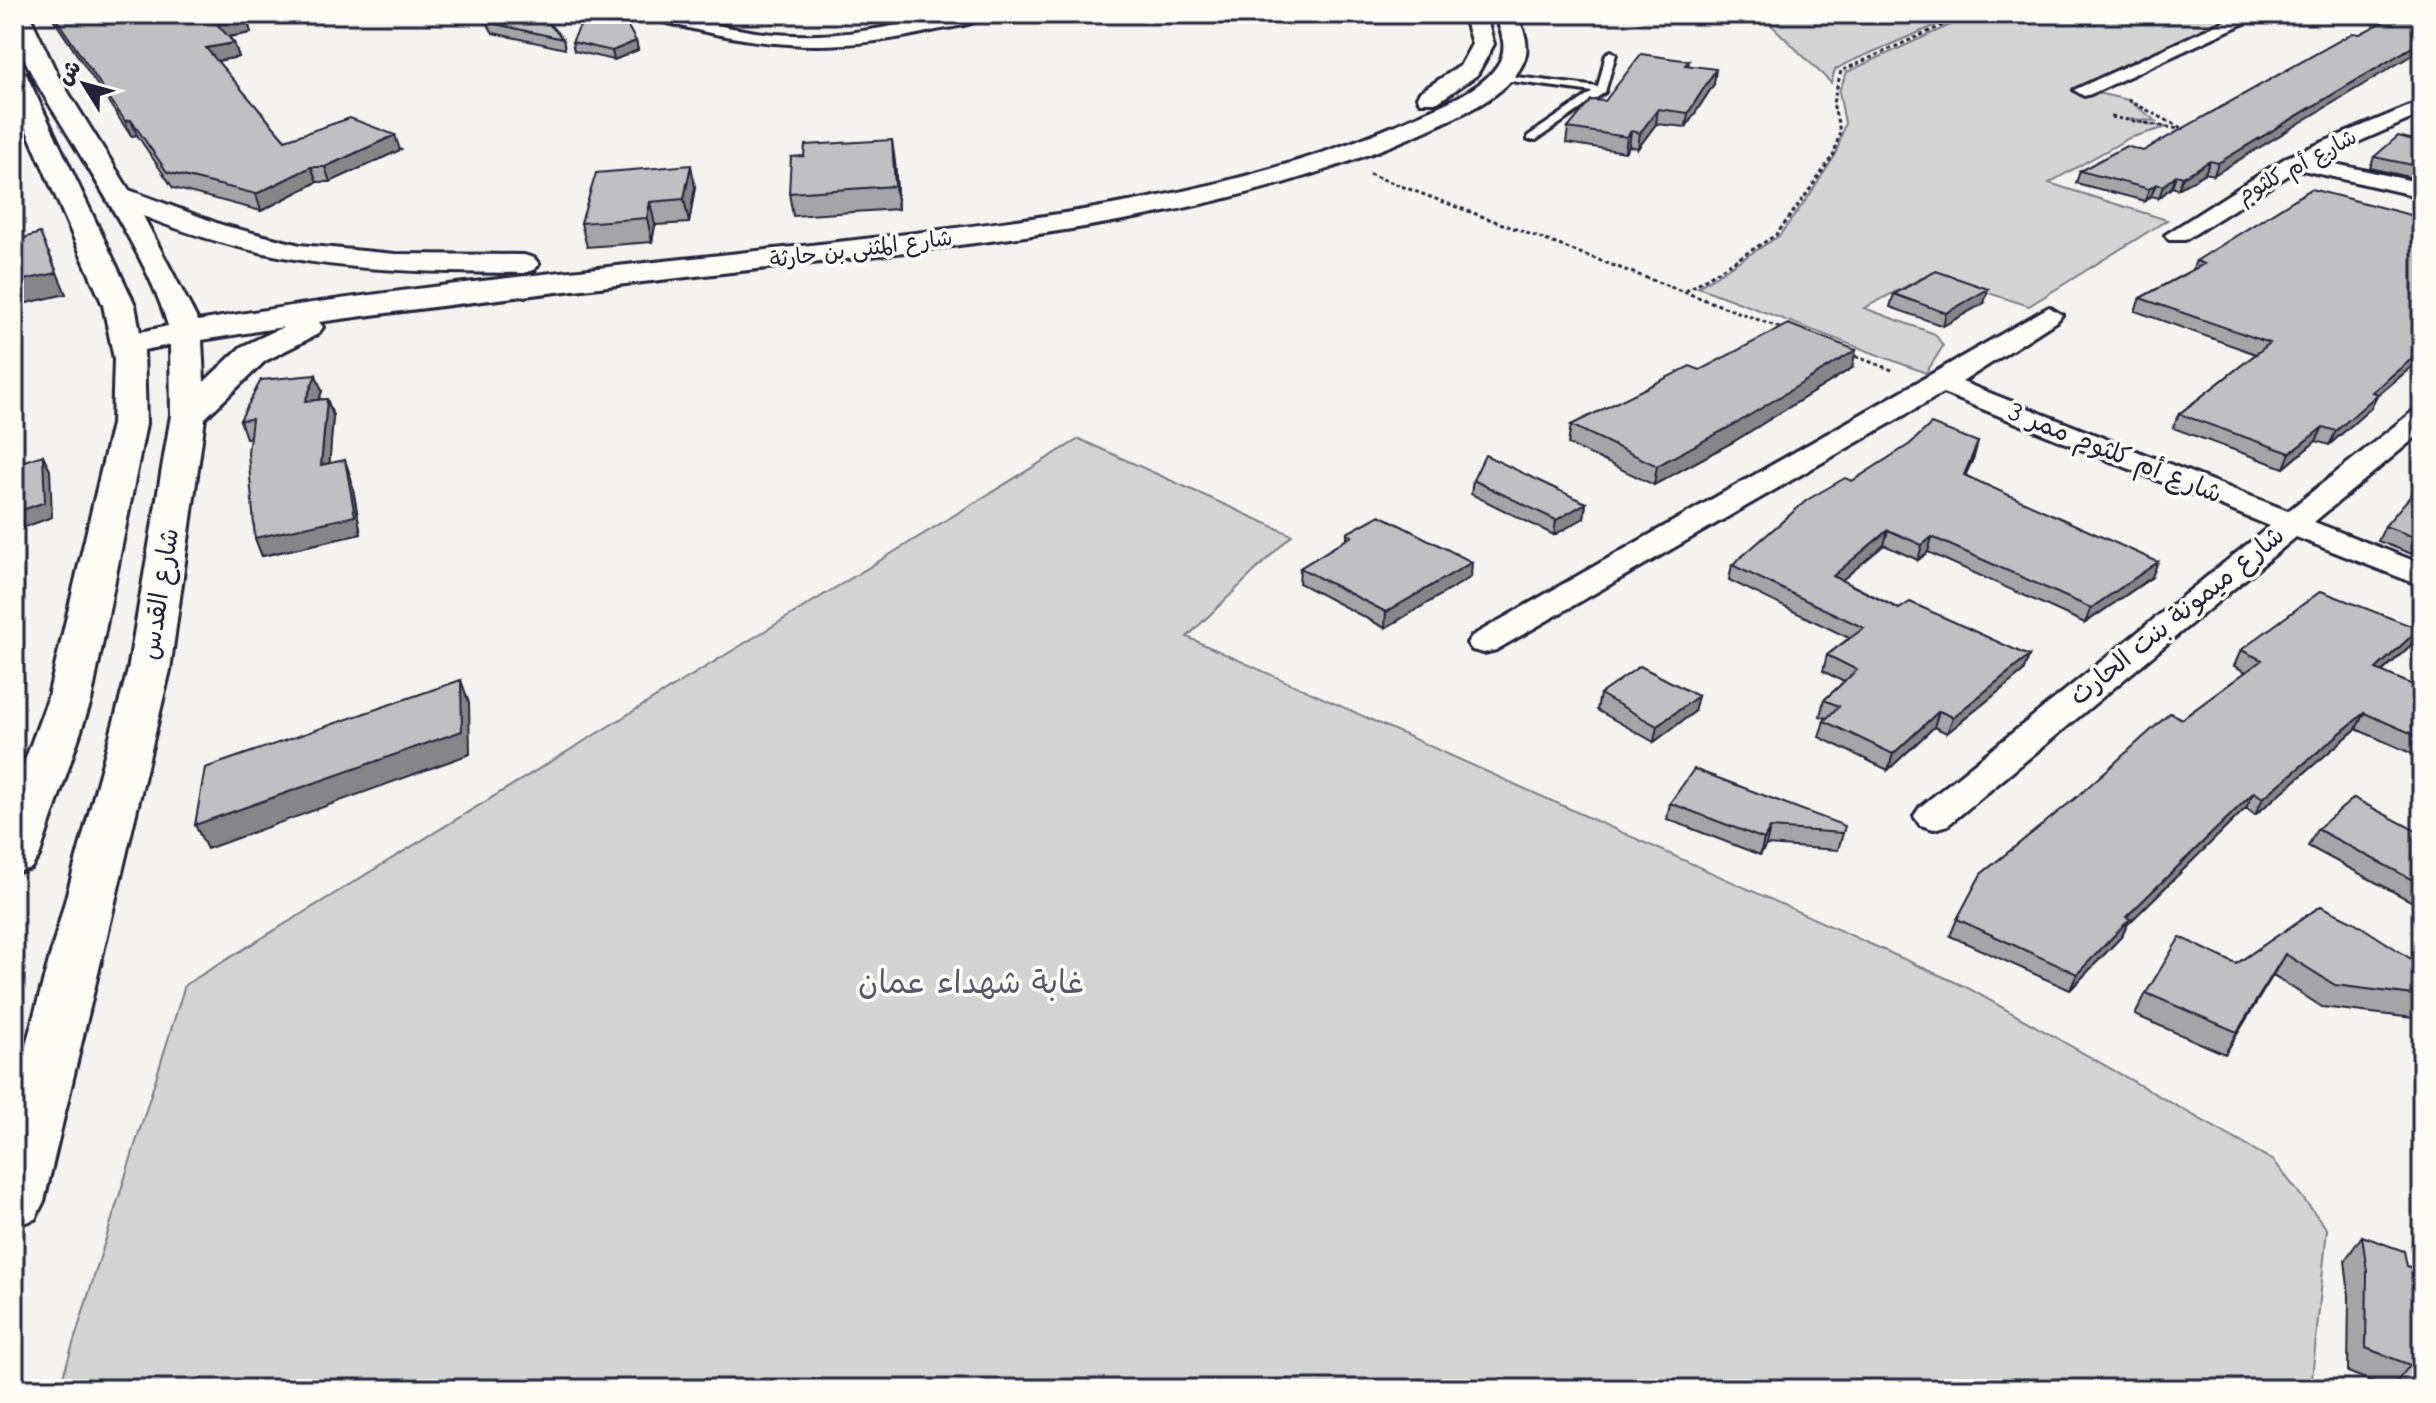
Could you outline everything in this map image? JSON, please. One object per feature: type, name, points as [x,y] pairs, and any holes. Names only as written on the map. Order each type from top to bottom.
[{"type":"highway","name":"شارع القدس","points":[[14,1201],[149,670],[188,415],[183,323],[119,196],[46,76],[18,14]]},
{"type":"highway","name":"شارع المثنى بن حارثة","points":[[125,336],[183,323],[598,265],[976,219],[1117,196],[1287,154],[1391,116],[1442,90],[1469,70],[1483,44],[1474,14]]},
{"type":"highway","points":[[1503,77],[1515,55],[1517,39],[1505,14]]},
{"type":"highway","points":[[14,74],[119,305],[130,359],[129,424],[69,701],[14,856]]},
{"type":"highway","name":"شارع المثنى بن حارثة","points":[[183,323],[349,308],[999,233],[1162,205],[1329,161],[1425,122],[1477,95],[1503,77]]},
{"type":"highway","points":[[119,196],[196,226],[271,249],[429,263],[598,265]]},
{"type":"highway","points":[[188,415],[253,354],[349,308]]},
{"type":"street","points":[[656,14],[743,36],[790,41],[866,35],[979,14]]},
{"type":"street","points":[[2084,90],[2255,14]]},
{"type":"street","name":"شارع أم كلثوم","points":[[2177,235],[2295,162],[2422,107]]},
{"type":"street","points":[[2295,162],[2422,190]]},
{"type":"street","points":[[1484,643],[1937,385],[2049,315]]},
{"type":"street","name":"شارع أم كلثوم ممر 3","points":[[1937,385],[2422,576]]},
{"type":"street","name":"شارع ميمونة بنت الحارث","points":[[1934,816],[2422,418]]},
{"type":"lane","points":[[1532,138],[1602,90],[1611,54]]},
{"type":"lane","points":[[1503,77],[1602,90]]},
{"type":"path","points":[[1686,292],[1776,235],[1806,195],[1834,154],[1840,131],[1833,103],[1841,71],[1857,61],[1914,40],[1968,14]]},
{"type":"path","points":[[2128,100],[2184,130]]},
{"type":"path","points":[[2111,117],[2198,134]]},
{"type":"path","points":[[1329,161],[1418,190],[1788,330]]},
{"type":"path","points":[[1846,353],[1937,385]]},
{"type":"green space","points":[[1760,14],[1962,14],[1847,63],[1835,70],[1831,83]]},
{"type":"green space","points":[[1974,14],[2245,14],[2084,90],[2128,100],[2156,121],[2125,119],[2167,127],[2129,138],[2049,183],[2167,220],[2029,306],[1929,274],[1864,308],[1935,334],[1943,346],[1926,373],[1698,287],[1779,236],[1809,196],[1836,154],[1845,123],[1839,91],[1847,72]]},
{"type":"green space","name":"غابة شهداء عمان","points":[[1079,439],[1292,535],[1187,637],[1966,987],[2274,1161],[2327,1229],[2311,1389],[59,1389],[185,985]]},
{"type":"building","points":[[53,14],[241,14],[247,19],[217,24],[234,43],[206,48],[285,140],[350,118],[395,135],[325,167],[311,167],[256,194],[167,172],[131,120],[125,121]]},
{"type":"building","points":[[486,14],[540,14],[563,39],[491,23]]},
{"type":"building","points":[[586,14],[621,14],[636,41],[612,51],[572,42]]},
{"type":"building","points":[[2398,14],[2422,14],[2422,41],[2218,163],[2210,161],[2183,177],[2176,175],[2163,186],[2156,184],[2149,189],[2080,171],[2126,146],[2143,151],[2353,33],[2360,34]]},
{"type":"building","points":[[1641,54],[1689,61],[1685,65],[1716,69],[1688,113],[1658,109],[1640,133],[1631,131],[1627,137],[1568,128],[1591,100],[1605,101]]},
{"type":"building","points":[[2398,136],[2422,142],[2422,167],[2374,157]]},
{"type":"building","points":[[892,140],[895,186],[789,193],[791,157],[804,156],[805,145]]},
{"type":"building","points":[[691,165],[684,199],[650,202],[647,218],[581,223],[596,173]]},
{"type":"building","points":[[2311,189],[2422,218],[2422,350],[2372,392],[2378,394],[2336,431],[2323,427],[2290,453],[2179,414],[2270,343],[2140,298],[2204,264],[2196,261]]},
{"type":"building","points":[[40,233],[57,273],[14,282],[14,241]]},
{"type":"building","points":[[1936,271],[1988,289],[1946,313],[1894,294]]},
{"type":"building","points":[[1788,324],[1856,350],[1737,423],[1657,466],[1571,425],[1690,366],[1700,370]]},
{"type":"building","points":[[316,375],[305,401],[327,399],[321,465],[345,460],[355,516],[255,538],[248,452],[252,419],[240,420],[261,380]]},
{"type":"building","points":[[1931,424],[1978,442],[1964,475],[2158,562],[2091,608],[1932,537],[1922,545],[1888,530],[1833,576],[1899,609],[1910,602],[2029,656],[1953,717],[1939,711],[1893,754],[1824,721],[1839,706],[1824,700],[1857,670],[1827,655],[1864,628],[1732,565],[1807,500],[1845,478],[1852,481],[1910,444]]},
{"type":"building","points":[[43,455],[45,502],[14,513],[14,464]]},
{"type":"building","points":[[1485,455],[1586,503],[1556,520],[1473,480]]},
{"type":"building","points":[[2422,489],[2422,540],[2385,526],[2412,494]]},
{"type":"building","points":[[1380,515],[1472,562],[1386,612],[1300,568],[1352,536],[1347,533]]},
{"type":"building","points":[[2321,591],[2419,629],[2376,669],[2422,689],[2422,738],[2364,713],[2263,798],[2254,792],[2126,917],[2130,919],[2077,974],[1957,919],[1981,874],[2078,796],[2170,713],[2182,719],[2262,660],[2241,650]]},
{"type":"building","points":[[1640,666],[1698,696],[1657,726],[1600,694]]},
{"type":"building","points":[[461,680],[462,731],[195,825],[205,768]]},
{"type":"building","points":[[1694,769],[1845,826],[1843,833],[1770,828],[1764,839],[1670,803]]},
{"type":"building","points":[[2354,798],[2422,834],[2422,885],[2317,829]]},
{"type":"building","points":[[2321,906],[2354,922],[2422,966],[2422,996],[2335,985],[2285,954],[2237,1032],[2146,993],[2180,937],[2236,964]]},
{"type":"building","points":[[2362,1236],[2404,1251],[2407,1266],[2422,1272],[2422,1389],[2391,1389],[2410,1365],[2366,1348],[2367,1271]]}]
